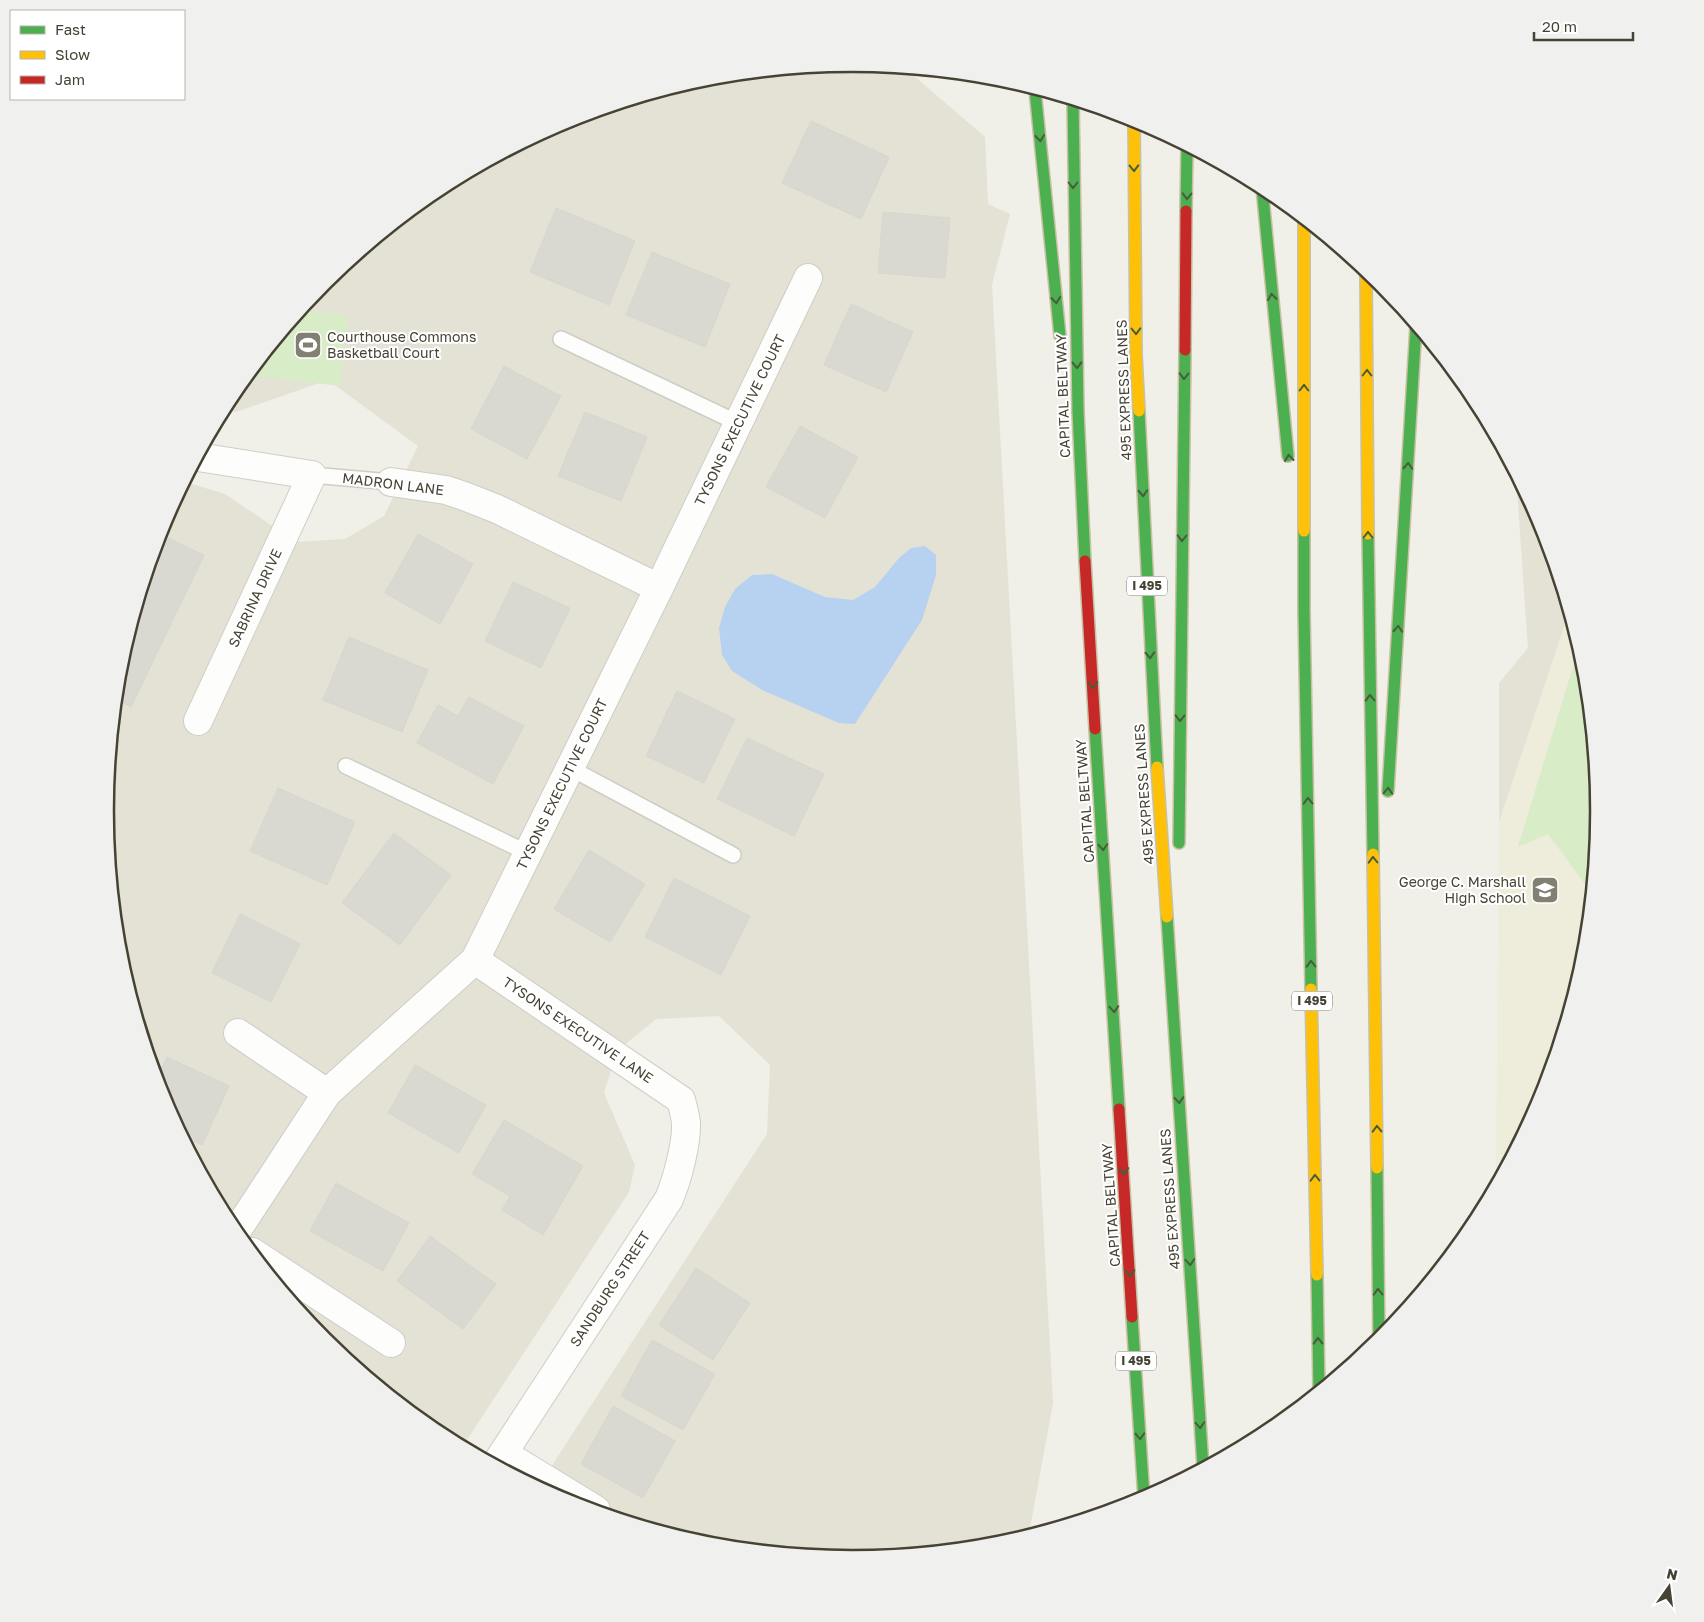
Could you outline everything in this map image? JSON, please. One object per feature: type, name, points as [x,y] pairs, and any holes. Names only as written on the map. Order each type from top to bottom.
[{"type":"highway","points":[[1037,97],[1061,348]]},
{"type":"highway","name":"CAPITAL BELTWAY","points":[[1073,107],[1078,412],[1090,636],[1143,1489]]},
{"type":"highway","name":"495 EXPRESS LANES","points":[[1134,129],[1137,365],[1152,687],[1203,1461]]},
{"type":"highway","points":[[1178,853],[1187,153]]},
{"type":"highway","points":[[1263,198],[1289,465]]},
{"type":"highway","name":"I 495","points":[[1304,227],[1304,611],[1319,1383]]},
{"type":"highway","points":[[1366,282],[1379,1328]]},
{"type":"highway","points":[[1388,799],[1416,334]]},
{"type":"highway","points":[[1067,408],[1090,636]]},
{"type":"highway","points":[[1292,494],[1304,611]]},
{"type":"highway","points":[[1376,997],[1384,858]]},
{"type":"highway","points":[[1176,1052],[1178,903]]},
{"type":"street","name":"TYSONS EXECUTIVE COURT","points":[[241,1225],[327,1093],[475,960],[659,588],[808,278]]},
{"type":"street","name":"MADRON LANE","points":[[204,458],[312,475]]},
{"type":"street","name":"SABRINA DRIVE","points":[[198,722],[312,475]]},
{"type":"street","name":"MADRON LANE","points":[[391,482],[446,490],[497,509],[659,588]]},
{"type":"street","name":"TYSONS EXECUTIVE LANE","points":[[475,960],[681,1100]]},
{"type":"street","points":[[238,1033],[327,1093]]},
{"type":"street","name":"SANDBURG STREET","points":[[500,1458],[669,1198],[683,1149],[686,1123],[681,1100]]},
{"type":"street","points":[[266,1261],[391,1342]]},
{"type":"street","points":[[500,1458],[542,1481]]},
{"type":"lane","points":[[561,338],[738,423]]},
{"type":"lane","name":"MADRON LANE","points":[[312,475],[391,482]]},
{"type":"lane","points":[[346,766],[528,853]]},
{"type":"lane","points":[[570,768],[733,855]]},
{"type":"shaded area","points":[[852,72],[900,74],[913,75],[985,137],[988,204],[1010,214],[992,285],[1053,1403],[1030,1527],[948,1543],[900,1548],[852,1550],[804,1548],[708,1535],[661,1524],[615,1510],[542,1481],[767,1134],[770,1065],[719,1016],[656,1019],[617,1051],[604,1093],[635,1165],[629,1192],[467,1441],[402,1397],[365,1366],[297,1298],[266,1261],[212,1180],[170,1094],[139,1002],[128,955],[115,859],[114,811],[115,763],[128,667],[139,620],[153,574],[170,528],[190,484],[225,494],[296,542],[345,539],[384,516],[418,446],[328,380],[236,412],[231,411],[238,401],[266,361],[297,324],[365,256],[402,225],[483,171],[569,129],[615,112],[661,98],[708,87],[756,79]]},
{"type":"shaded area","points":[[1517,491],[1534,528],[1551,574],[1566,622],[1499,823],[1499,683],[1528,648]]},
{"type":"shaded area","name":"George C. Marshall High School","points":[[1566,622],[1576,667],[1589,763],[1589,859],[1584,907],[1576,955],[1565,1002],[1551,1048],[1534,1094],[1496,1172],[1499,823]]},
{"type":"green space","name":"Courthouse Commons Basketball Court","points":[[309,311],[348,315],[340,386],[256,376]]},
{"type":"green space","points":[[1575,661],[1584,715],[1589,763],[1589,859],[1586,886],[1548,834],[1518,847]]},
{"type":"water","points":[[925,546],[936,555],[936,575],[922,620],[855,724],[839,723],[762,690],[732,671],[722,655],[719,628],[725,607],[735,589],[752,575],[772,574],[825,597],[853,600],[875,587],[899,558],[911,548]]},
{"type":"building","points":[[811,121],[889,157],[861,219],[782,183]]},
{"type":"building","points":[[556,208],[635,241],[609,305],[530,272]]},
{"type":"building","points":[[883,212],[950,218],[945,278],[878,273]]},
{"type":"building","points":[[652,252],[730,284],[705,347],[626,315]]},
{"type":"building","points":[[851,304],[913,332],[886,392],[824,365]]},
{"type":"building","points":[[504,366],[561,396],[527,459],[471,429]]},
{"type":"building","points":[[585,412],[647,437],[621,501],[558,476]]},
{"type":"building","points":[[800,426],[858,457],[825,518],[766,487]]},
{"type":"building","points":[[418,534],[473,564],[440,624],[385,593]]},
{"type":"building","points":[[166,537],[204,555],[131,707],[122,702],[128,667],[139,620]]},
{"type":"building","points":[[513,582],[570,608],[541,668],[485,641]]},
{"type":"building","points":[[349,637],[428,670],[402,732],[323,700]]},
{"type":"building","points":[[677,691],[735,719],[704,783],[646,756]]},
{"type":"building","points":[[469,697],[524,726],[493,784],[417,743],[438,705],[458,716]]},
{"type":"building","points":[[747,738],[824,774],[794,836],[717,799]]},
{"type":"building","points":[[278,788],[355,822],[327,885],[250,851]]},
{"type":"building","points":[[394,833],[451,875],[400,945],[342,903]]},
{"type":"building","points":[[589,850],[645,884],[610,942],[554,909]]},
{"type":"building","points":[[674,878],[750,916],[721,975],[645,937]]},
{"type":"building","points":[[240,914],[300,944],[271,1002],[212,973]]},
{"type":"building","points":[[167,1057],[229,1086],[202,1145],[191,1139],[161,1070]]},
{"type":"building","points":[[415,1065],[486,1105],[459,1153],[388,1113]]},
{"type":"building","points":[[504,1120],[583,1166],[543,1235],[502,1210],[510,1196],[472,1174]]},
{"type":"building","points":[[336,1183],[409,1223],[383,1271],[310,1231]]},
{"type":"building","points":[[430,1236],[496,1284],[463,1329],[397,1281]]},
{"type":"building","points":[[696,1268],[750,1303],[713,1360],[659,1325]]},
{"type":"building","points":[[652,1340],[715,1374],[683,1430],[621,1396]]},
{"type":"building","points":[[613,1406],[675,1441],[643,1498],[581,1464]]},
{"type":"traffic: fast","points":[[1036,96],[1060,336]]},
{"type":"traffic: fast","points":[[1073,107],[1078,411],[1085,561]]},
{"type":"traffic: fast","points":[[1186,211],[1187,153]]},
{"type":"traffic: fast","points":[[1263,198],[1288,456]]},
{"type":"traffic: fast","points":[[1388,791],[1416,334]]},
{"type":"traffic: fast","points":[[1179,843],[1185,350]]},
{"type":"traffic: fast","points":[[1139,411],[1157,767]]},
{"type":"traffic: fast","points":[[1304,531],[1311,989]]},
{"type":"traffic: fast","points":[[1368,534],[1373,854]]},
{"type":"traffic: fast","points":[[1095,729],[1119,1109]]},
{"type":"traffic: fast","points":[[1167,917],[1203,1461]]},
{"type":"traffic: fast","points":[[1377,1168],[1379,1328]]},
{"type":"traffic: fast","points":[[1317,1275],[1319,1383]]},
{"type":"traffic: fast","points":[[1132,1317],[1143,1489]]},
{"type":"traffic: slow","points":[[1134,129],[1136,355],[1139,411]]},
{"type":"traffic: slow","points":[[1304,227],[1304,531]]},
{"type":"traffic: slow","points":[[1366,282],[1368,534]]},
{"type":"traffic: slow","points":[[1157,767],[1167,917]]},
{"type":"traffic: slow","points":[[1373,854],[1377,1168]]},
{"type":"traffic: slow","points":[[1311,989],[1317,1275]]},
{"type":"traffic: jam","points":[[1185,350],[1186,211]]},
{"type":"traffic: jam","points":[[1085,561],[1095,729]]},
{"type":"traffic: jam","points":[[1119,1109],[1132,1317]]},
{"type":"place","name":"Courthouse Commons Basketball Court","points":[[308,345]]},
{"type":"place","name":"George C. Marshall High School","points":[[1545,890]]}]
